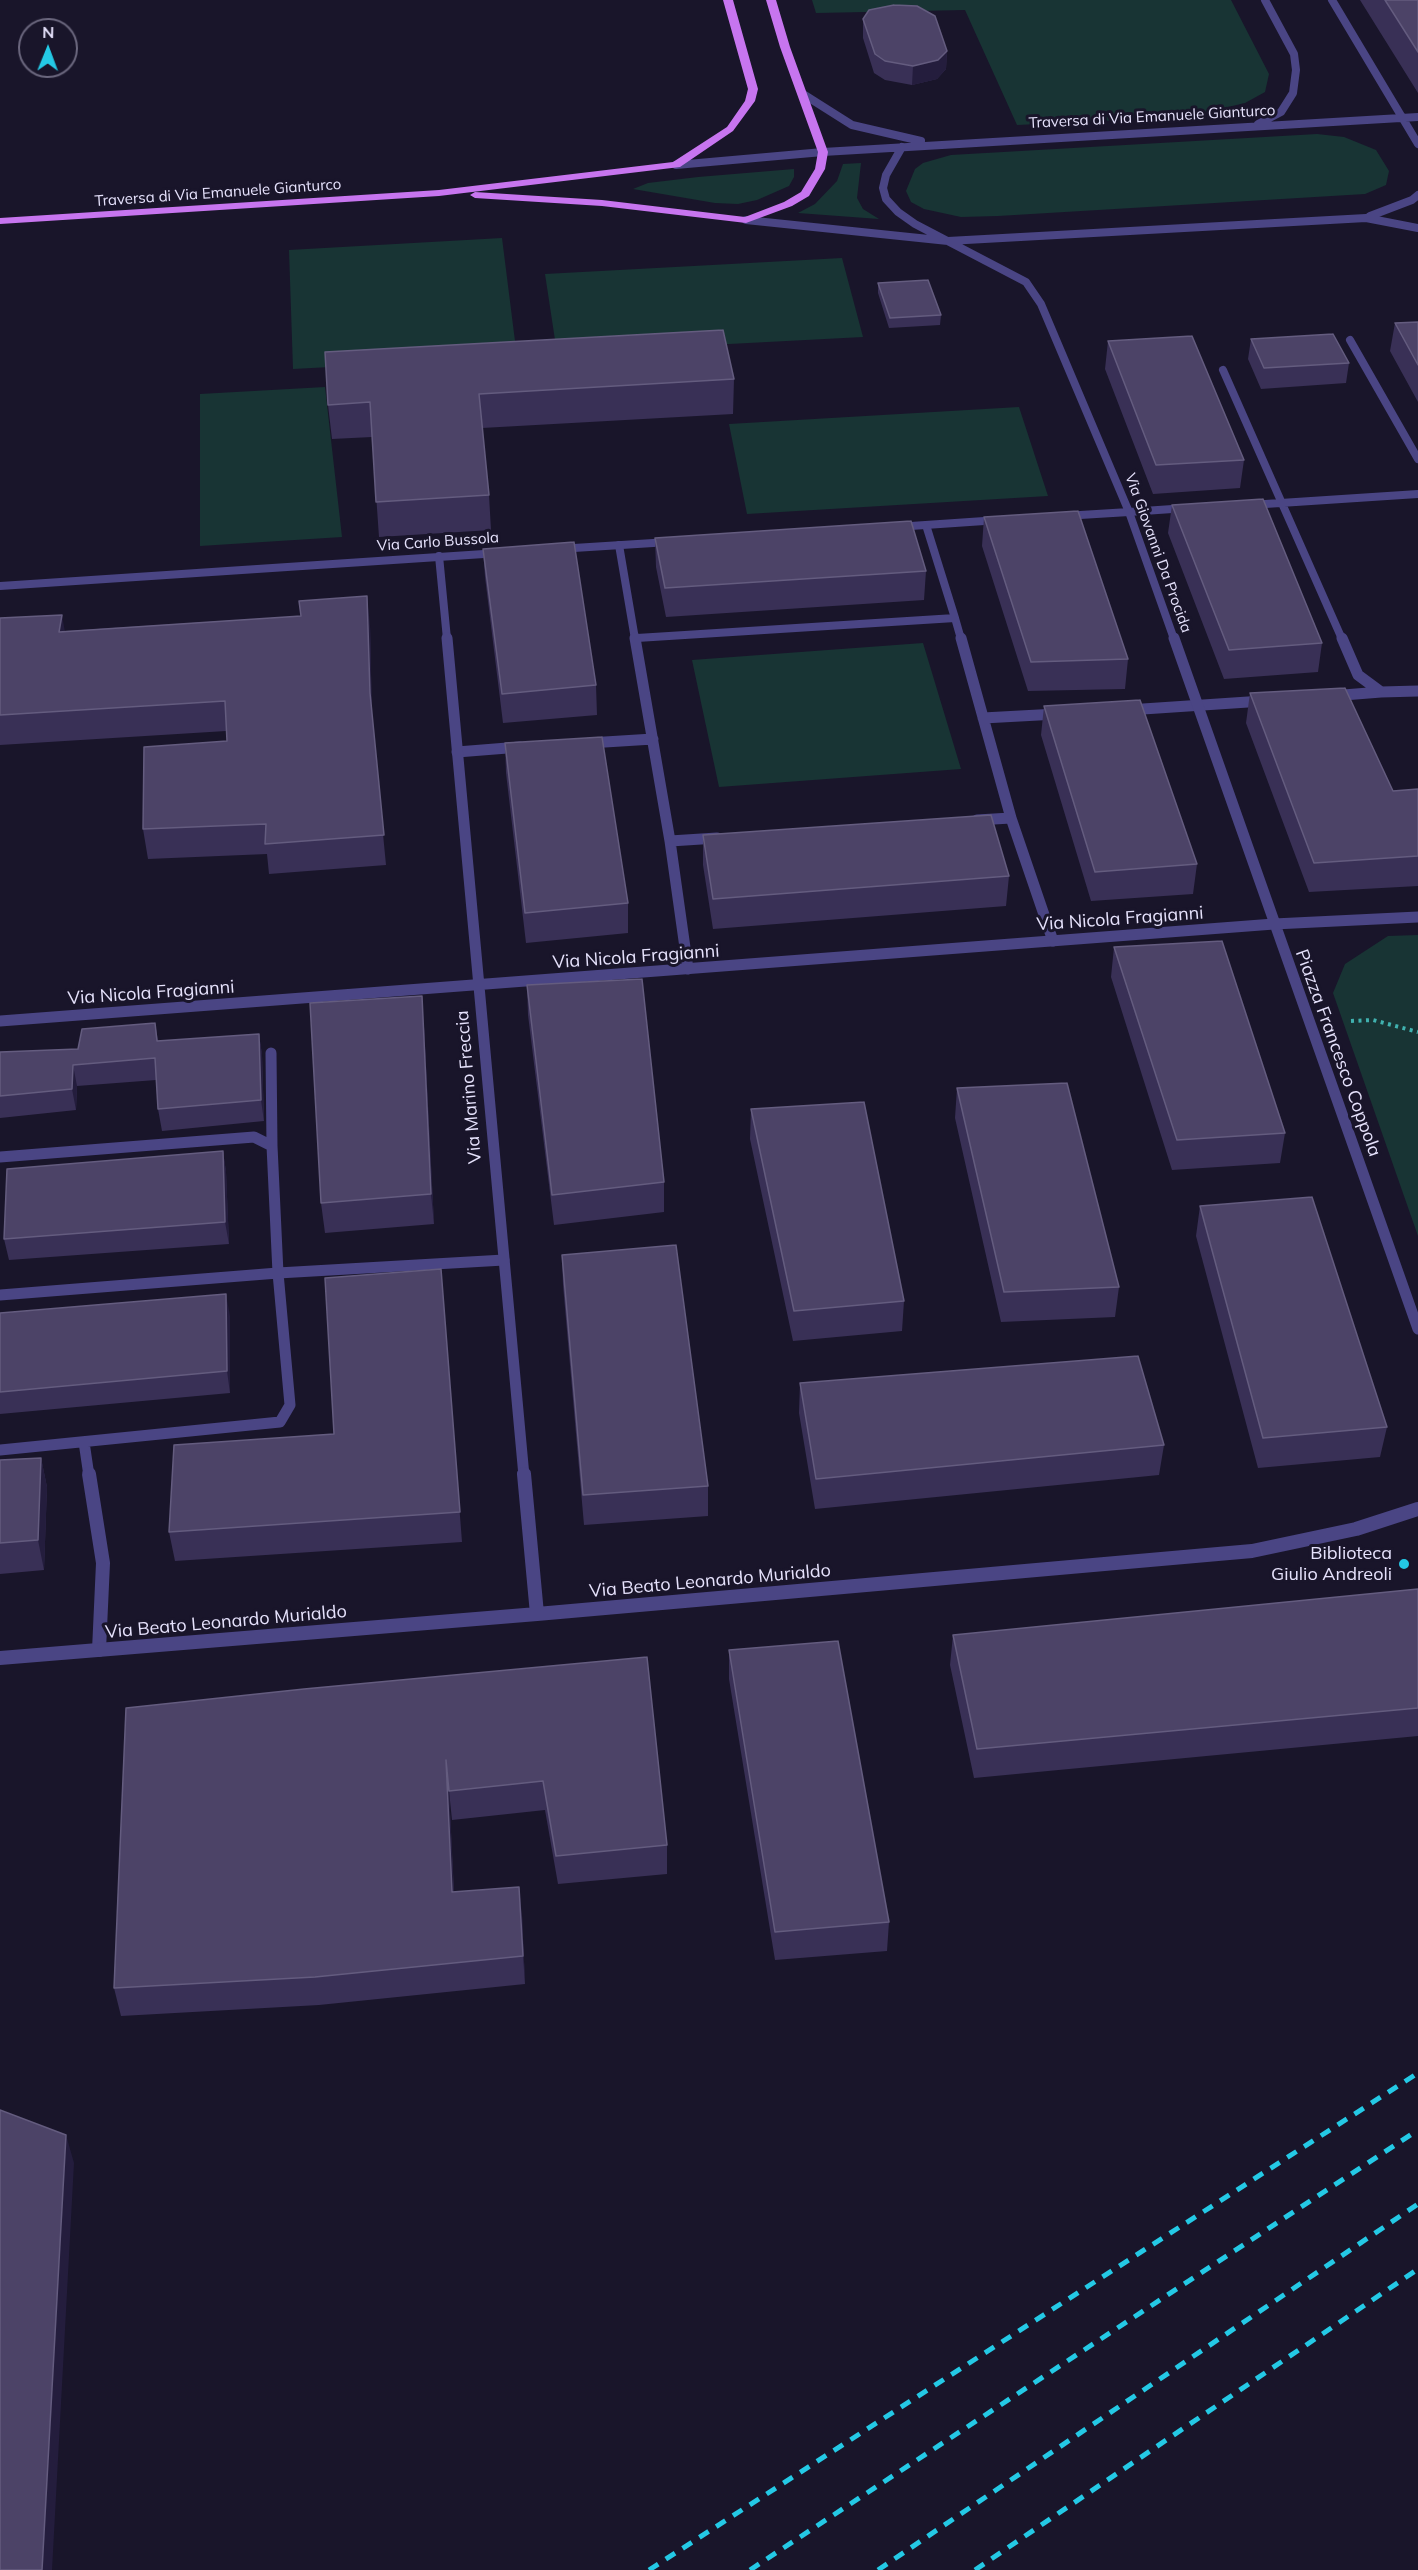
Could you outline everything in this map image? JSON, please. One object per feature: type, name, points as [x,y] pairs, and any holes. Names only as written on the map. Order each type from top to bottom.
[{"type":"main road","points":[[676,165],[730,129],[750,101],[753,89],[728,0]]},
{"type":"main road","points":[[771,0],[785,47],[823,152]]},
{"type":"main road","name":"Traversa di Via Emanuele Gianturco","points":[[439,193],[602,203],[746,220],[788,204],[805,194],[820,169],[823,152]]},
{"type":"main road","name":"Traversa di Via Emanuele Gianturco","points":[[0,221],[439,193],[676,165]]},
{"type":"street","points":[[1254,127],[1281,112],[1293,93],[1296,70],[1293,54],[1265,0]]},
{"type":"street","points":[[1332,0],[1405,118],[1418,144]]},
{"type":"street","points":[[803,94],[852,125],[943,145]]},
{"type":"street","name":"Traversa di Via Emanuele Gianturco","points":[[676,165],[823,152],[1418,117]]},
{"type":"street","points":[[902,147],[886,175],[883,188],[886,199],[898,213],[948,241]]},
{"type":"street","name":"Traversa di Via Emanuele Gianturco","points":[[1366,218],[1402,205],[1418,195]]},
{"type":"street","name":"Traversa di Via Emanuele Gianturco","points":[[746,220],[876,236],[948,241],[1366,218],[1418,228]]},
{"type":"street","name":"Via Giovanni Da Procida","points":[[948,241],[1026,282],[1041,304],[1129,512],[1274,924]]},
{"type":"street","points":[[1350,340],[1418,459]]},
{"type":"street","points":[[1223,370],[1358,675],[1381,692]]},
{"type":"street","points":[[1233,506],[1418,494]]},
{"type":"street","points":[[1057,516],[1198,508]]},
{"type":"street","points":[[891,527],[1010,519]]},
{"type":"street","points":[[927,525],[1011,818],[1053,941]]},
{"type":"street","points":[[552,549],[678,541]]},
{"type":"street","points":[[619,545],[637,638],[688,969]]},
{"type":"street","name":"Via Carlo Bussola","points":[[0,586],[507,552]]},
{"type":"street","name":"Via Marino Freccia","points":[[439,556],[537,1614]]},
{"type":"street","points":[[637,638],[955,618]]},
{"type":"street","points":[[1322,697],[1418,691]]},
{"type":"street","points":[[1122,710],[1275,700]]},
{"type":"street","points":[[983,718],[1064,714]]},
{"type":"street","points":[[573,744],[653,739]]},
{"type":"street","points":[[457,752],[527,747]]},
{"type":"street","points":[[964,821],[1011,818]]},
{"type":"street","points":[[669,841],[728,837]]},
{"type":"street","name":"Piazza Francesco Coppola","points":[[1418,917],[1274,924],[1418,1329]]},
{"type":"street","name":"Via Nicola Fragianni","points":[[0,1021],[1274,924]]},
{"type":"street","points":[[0,1450],[279,1422],[290,1405],[278,1273],[272,1146],[271,1053]]},
{"type":"street","points":[[0,1157],[254,1137],[272,1146]]},
{"type":"street","points":[[0,1295],[278,1273],[504,1260]]},
{"type":"street","points":[[84,1442],[104,1563],[99,1650]]},
{"type":"street","name":"Via Beato Leonardo Murialdo","points":[[0,1658],[537,1614],[1252,1551],[1356,1529],[1418,1509]]},
{"type":"path","points":[[1309,1024],[1373,1020],[1418,1032]]},
{"type":"green space","points":[[812,0],[1231,0],[1269,74],[1265,92],[1245,103],[1185,117],[1017,125],[965,10],[816,13]]},
{"type":"green space","points":[[1317,134],[1344,137],[1376,150],[1389,171],[1386,185],[1365,194],[961,217],[924,209],[911,202],[906,191],[915,169],[923,163],[951,155]]},
{"type":"green space","points":[[861,163],[857,198],[863,209],[879,219],[798,213],[815,204],[837,181],[843,164]]},
{"type":"green space","points":[[794,169],[794,177],[789,186],[757,200],[738,204],[715,203],[633,189],[648,183]]},
{"type":"green space","points":[[502,238],[517,357],[293,369],[289,250]]},
{"type":"green space","points":[[842,258],[863,337],[557,353],[545,274]]},
{"type":"green space","points":[[325,387],[342,537],[200,546],[200,394]]},
{"type":"green space","points":[[1019,407],[1048,496],[747,514],[729,424]]},
{"type":"green space","points":[[923,643],[961,769],[719,787],[692,660]]},
{"type":"green space","points":[[1418,935],[1418,1236],[1333,993],[1345,964],[1388,936]]},
{"type":"building","points":[[1385,0],[1418,0],[1418,52]]},
{"type":"building","points":[[894,5],[917,6],[935,16],[947,51],[938,60],[913,66],[885,61],[875,54],[863,19],[869,10]]},
{"type":"building","points":[[928,280],[941,315],[890,318],[878,283]]},
{"type":"building","points":[[1418,322],[1418,365],[1395,323]]},
{"type":"building","points":[[723,330],[734,379],[479,394],[489,495],[376,502],[370,402],[328,405],[325,352]]},
{"type":"building","points":[[1333,334],[1349,363],[1264,368],[1251,339]]},
{"type":"building","points":[[1192,336],[1244,460],[1156,465],[1108,341]]},
{"type":"building","points":[[1263,499],[1322,643],[1229,650],[1172,505]]},
{"type":"building","points":[[1078,511],[1128,659],[1031,662],[984,517]]},
{"type":"building","points":[[911,521],[926,571],[665,588],[655,538]]},
{"type":"building","points":[[574,542],[596,685],[502,694],[483,549]]},
{"type":"building","points":[[367,596],[370,693],[384,835],[265,844],[266,824],[143,829],[144,747],[227,741],[225,701],[0,715],[0,618],[62,615],[59,632],[301,616],[299,601]]},
{"type":"building","points":[[1345,688],[1393,791],[1418,789],[1418,856],[1314,863],[1250,693]]},
{"type":"building","points":[[1140,700],[1197,864],[1095,872],[1044,706]]},
{"type":"building","points":[[602,737],[628,903],[525,913],[505,743]]},
{"type":"building","points":[[991,815],[1009,876],[713,899],[703,835]]},
{"type":"building","points":[[1222,941],[1285,1133],[1177,1140],[1114,947]]},
{"type":"building","points":[[642,979],[664,1182],[552,1195],[527,985]]},
{"type":"building","points":[[422,996],[431,1194],[321,1203],[310,1003]]},
{"type":"building","points":[[155,1023],[157,1041],[259,1034],[261,1100],[158,1109],[155,1058],[73,1065],[72,1089],[0,1096],[0,1052],[78,1049],[82,1029]]},
{"type":"building","points":[[1067,1083],[1119,1287],[1004,1292],[957,1088]]},
{"type":"building","points":[[864,1102],[904,1301],[794,1311],[751,1109]]},
{"type":"building","points":[[223,1151],[225,1222],[4,1239],[7,1169]]},
{"type":"building","points":[[1312,1197],[1387,1427],[1263,1438],[1200,1206]]},
{"type":"building","points":[[676,1245],[708,1486],[583,1495],[562,1255]]},
{"type":"building","points":[[441,1269],[460,1512],[169,1532],[174,1445],[334,1434],[325,1278]]},
{"type":"building","points":[[226,1294],[227,1371],[0,1392],[0,1313]]},
{"type":"building","points":[[1138,1356],[1164,1445],[816,1479],[800,1383]]},
{"type":"building","points":[[41,1458],[38,1540],[0,1543],[0,1460]]},
{"type":"building","points":[[1418,1589],[1418,1708],[977,1749],[953,1635]]},
{"type":"building","points":[[838,1641],[889,1922],[775,1932],[729,1650]]},
{"type":"building","points":[[647,1657],[667,1845],[556,1856],[543,1781],[449,1791],[446,1760],[452,1892],[519,1887],[523,1956],[315,1977],[114,1988],[126,1708]]},
{"type":"building","points":[[0,2110],[66,2135],[42,2570],[0,2570]]},
{"type":"railway","points":[[649,2570],[1418,2073]]},
{"type":"railway","points":[[750,2570],[1418,2130]]},
{"type":"railway","points":[[878,2570],[1418,2204]]},
{"type":"railway","points":[[975,2570],[1418,2269]]},
{"type":"place","name":"Biblioteca Giulio Andreoli","points":[[1404,1564]]}]
